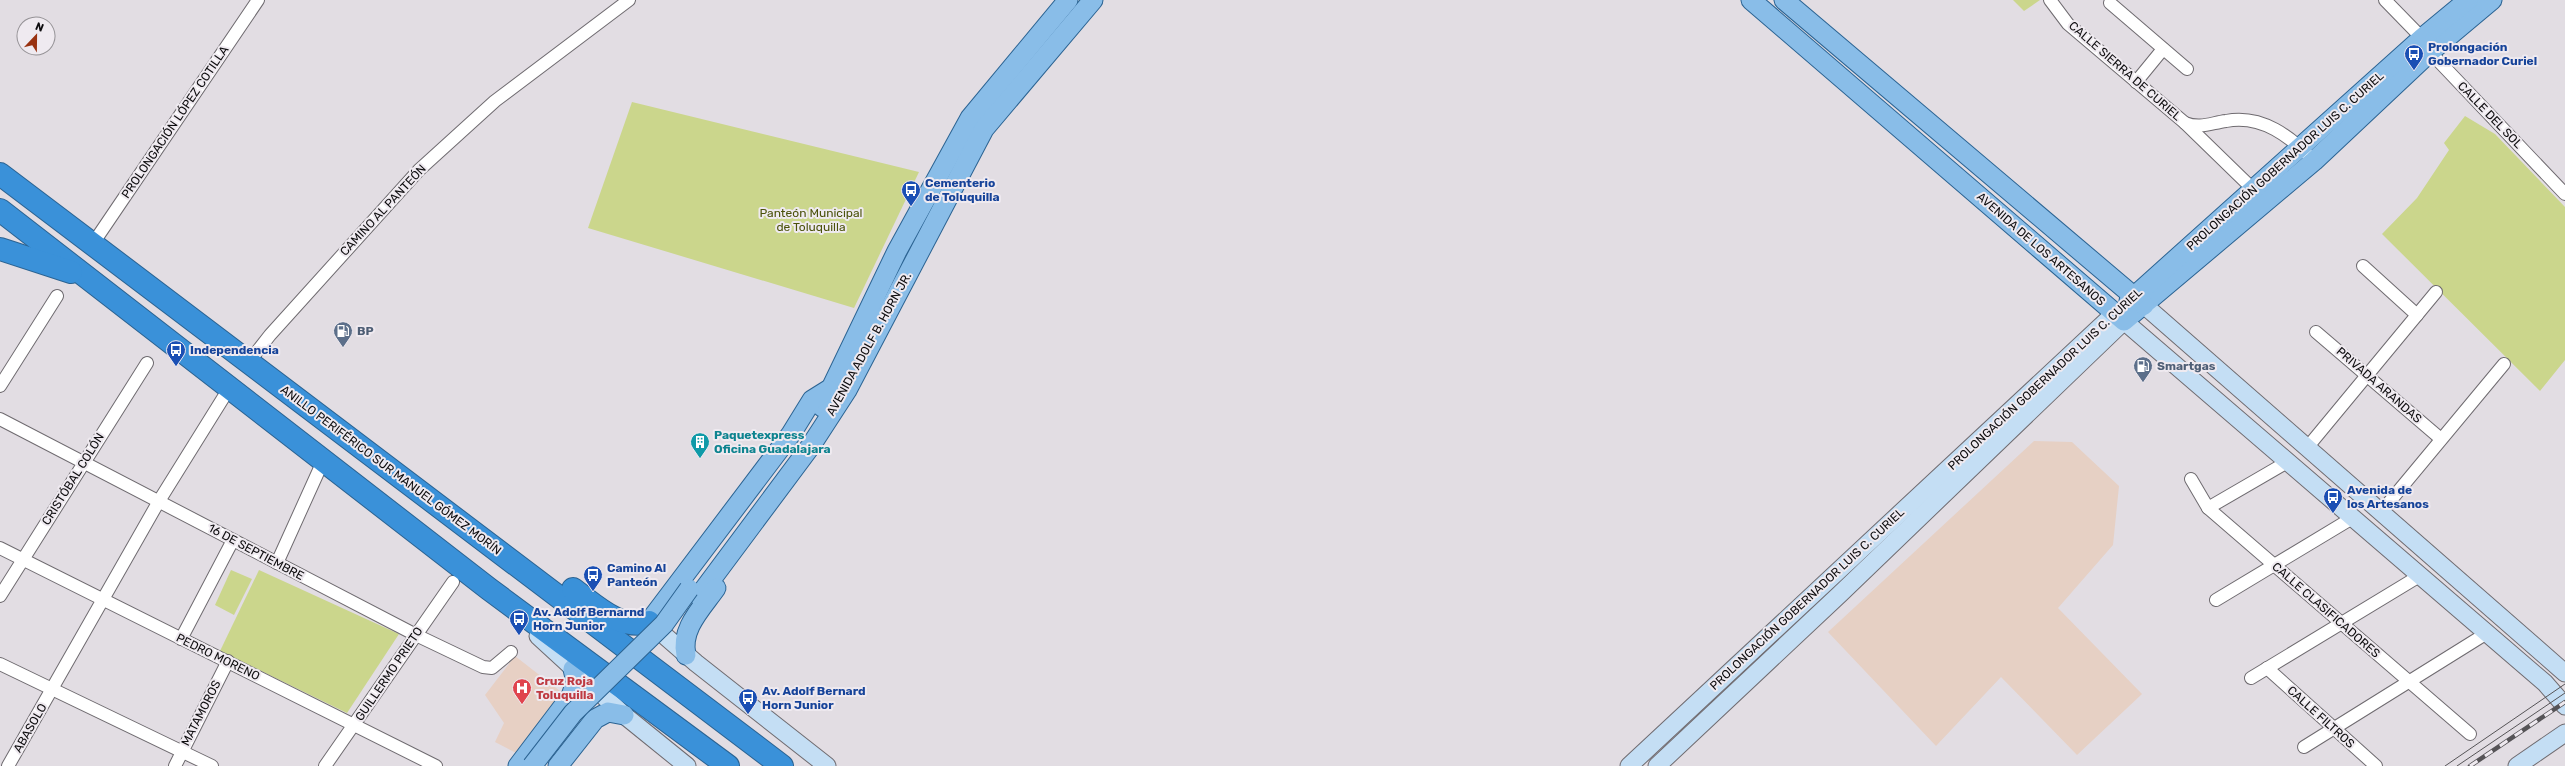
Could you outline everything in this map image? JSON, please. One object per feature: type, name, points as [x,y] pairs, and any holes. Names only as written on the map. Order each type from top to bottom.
[{"type":"highway","name":"ANILLO PERIFÉRICO SUR MANUEL GÓMEZ MORÍN","points":[[0,174],[782,766]]},
{"type":"highway","points":[[0,210],[324,459],[489,589],[728,766]]},
{"type":"highway","points":[[0,250],[84,276]]},
{"type":"highway","points":[[375,458],[434,491],[605,612],[628,624],[640,625],[649,622]]},
{"type":"main road","name":"AVENIDA ADOLF B. HORN JR.","points":[[840,388],[897,251],[970,118],[1068,0]]},
{"type":"main road","name":"AVENIDA ADOLF B. HORN JR.","points":[[547,766],[593,708],[673,630],[694,593],[801,439],[840,388],[984,130],[1093,0]]},
{"type":"main road","name":"AVENIDA DE LOS ARTESANOS","points":[[1751,0],[2120,317]]},
{"type":"main road","points":[[1769,16],[1783,0]]},
{"type":"main road","name":"AVENIDA DE LOS ARTESANOS","points":[[1783,0],[2139,300]]},
{"type":"main road","name":"PROLONGACIÓN GOBERNADOR LUIS C. CURIEL","points":[[2120,317],[2308,155],[2426,45],[2468,0]]},
{"type":"main road","name":"PROLONGACIÓN GOBERNADOR LUIS C. CURIEL","points":[[2426,45],[2492,0]]},
{"type":"main road","points":[[649,622],[667,601],[791,434],[812,400],[840,388],[840,417],[693,620],[684,637],[686,655]]},
{"type":"main road","name":"AVENIDA ADOLF B. HORN JR.","points":[[526,764],[573,713],[694,593]]},
{"type":"main road","points":[[667,601],[677,615],[693,620]]},
{"type":"main road","points":[[526,764],[552,721],[575,689],[576,682],[573,669]]},
{"type":"main road","points":[[558,766],[601,714],[615,712],[624,715]]},
{"type":"main road","points":[[552,721],[566,715],[576,719],[580,730],[579,739]]},
{"type":"street","name":"PROLONGACIÓN LÓPEZ COTILLA","points":[[92,245],[258,0]]},
{"type":"street","name":"CAMINO AL PANTEÓN","points":[[248,363],[270,335],[418,170],[495,101],[533,74],[629,0]]},
{"type":"street","name":"CALLE DEL SOL","points":[[2385,0],[2565,194]]},
{"type":"street","name":"CALLE SIERRA DE CURIEL","points":[[2054,2],[2068,24],[2185,123],[2260,196]]},
{"type":"street","points":[[2110,4],[2187,69]]},
{"type":"street","points":[[2136,82],[2163,49]]},
{"type":"street","name":"CALLE SIERRA DE CURIEL","points":[[2185,123],[2198,127],[2231,120],[2257,121],[2281,133],[2308,155]]},
{"type":"street","points":[[2363,266],[2417,315]]},
{"type":"street","points":[[2306,449],[2436,292]]},
{"type":"street","points":[[0,386],[57,296]]},
{"type":"street","name":"AVENIDA DE LOS ARTESANOS","points":[[2139,300],[2306,449],[2565,672]]},
{"type":"street","name":"AVENIDA DE LOS ARTESANOS","points":[[2120,317],[2289,460],[2488,633],[2545,683],[2565,706]]},
{"type":"street","name":"PROLONGACIÓN GOBERNADOR LUIS C. CURIEL","points":[[1629,766],[2120,317]]},
{"type":"street","name":"PROLONGACIÓN GOBERNADOR LUIS C. CURIEL","points":[[1657,766],[1840,594],[2120,317]]},
{"type":"street","name":"PRIVADA ARANDAS","points":[[2316,332],[2441,439]]},
{"type":"street","name":"CRISTÓBAL COLÓN","points":[[0,596],[147,363]]},
{"type":"street","points":[[2380,512],[2504,364]]},
{"type":"street","points":[[52,689],[159,501],[230,388]]},
{"type":"street","name":"16 DE SEPTIEMBRE","points":[[0,419],[416,635],[488,669],[511,652]]},
{"type":"street","points":[[277,563],[324,459]]},
{"type":"street","points":[[2208,508],[2289,460]]},
{"type":"street","name":"CALLE CLASIFICADORES","points":[[2191,479],[2208,508],[2470,734]]},
{"type":"street","points":[[2336,501],[2350,486]]},
{"type":"street","points":[[2216,600],[2354,517]]},
{"type":"street","points":[[181,639],[233,540]]},
{"type":"street","name":"PEDRO MORENO","points":[[0,548],[436,766]]},
{"type":"street","points":[[2251,678],[2421,575]]},
{"type":"street","points":[[2442,593],[2458,579]]},
{"type":"street","name":"GUILLERMO PRIETO","points":[[324,766],[354,726],[453,582]]},
{"type":"street","points":[[489,589],[624,715],[687,766]]},
{"type":"street","points":[[649,622],[686,655],[827,766]]},
{"type":"street","points":[[2304,747],[2488,633]]},
{"type":"street","name":"MATAMOROS","points":[[175,766],[228,661]]},
{"type":"street","points":[[0,664],[212,766]]},
{"type":"street","name":"CALLE FILTROS","points":[[2267,668],[2376,766]]},
{"type":"street","name":"ABASOLO","points":[[8,766],[52,689]]},
{"type":"street","points":[[2517,766],[2565,733]]},
{"type":"shaded area","points":[[2034,441],[2072,442],[2119,486],[2113,545],[2058,608],[2142,694],[2077,755],[2001,677],[1936,746],[1828,632]]},
{"type":"shaded area","name":"Cruz Roja Toluquilla","points":[[515,656],[560,691],[547,714],[518,754],[495,742],[504,723],[485,695]]},
{"type":"green space","points":[[2013,0],[2040,0],[2024,11]]},
{"type":"green space","name":"Panteón Municipal de Toluquilla","points":[[632,102],[919,172],[854,308],[588,228]]},
{"type":"green space","points":[[2465,116],[2495,134],[2565,207],[2565,360],[2540,391],[2382,234],[2417,198],[2449,150],[2444,143]]},
{"type":"green space","points":[[231,570],[252,579],[234,615],[215,605]]},
{"type":"green space","points":[[259,570],[399,634],[347,713],[220,651]]},
{"type":"tram line","points":[[2445,766],[2565,684]]},
{"type":"tram line","points":[[2457,766],[2565,693]]},
{"type":"railway","points":[[2470,766],[2565,702]]},
{"type":"place","name":"Prolongación Gobernador Curiel","points":[[2414,71]]},
{"type":"place","name":"Cementerio de Toluquilla","points":[[911,207]]},
{"type":"place","name":"BP","points":[[343,348]]},
{"type":"place","name":"Independencia","points":[[176,367]]},
{"type":"place","name":"Smartgas","points":[[2143,383]]},
{"type":"place","name":"Paquetexpress Oficina Guadalajara","points":[[700,459]]},
{"type":"place","name":"Avenida de los Artesanos","points":[[2333,514]]},
{"type":"place","name":"Camino Al Panteón","points":[[593,592]]},
{"type":"place","name":"Av. Adolf Bernarnd Horn Junior","points":[[519,636]]},
{"type":"place","name":"Cruz Roja Toluquilla","points":[[522,705]]},
{"type":"place","name":"Av. Adolf Bernard Horn Junior","points":[[748,715]]}]
